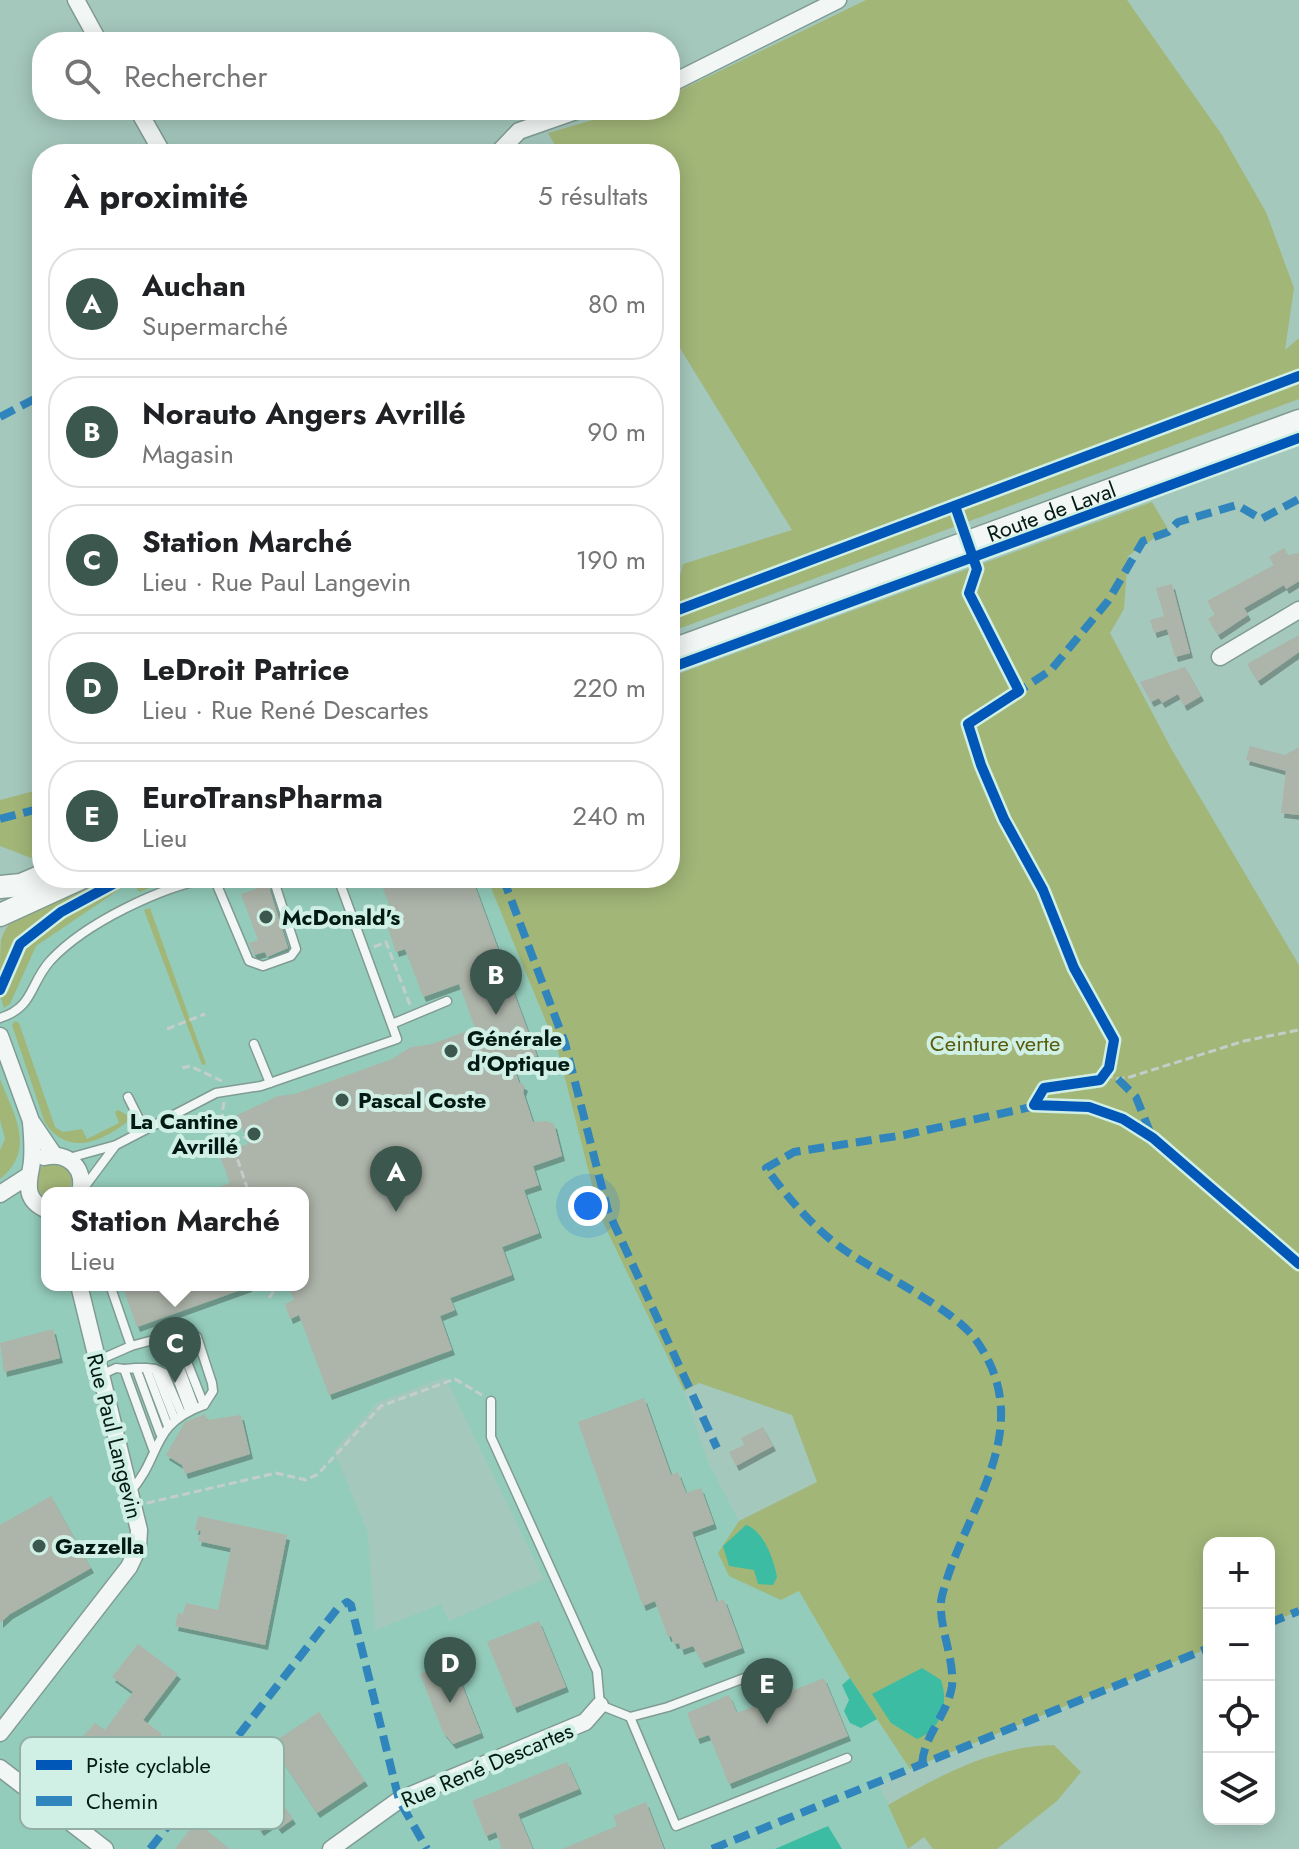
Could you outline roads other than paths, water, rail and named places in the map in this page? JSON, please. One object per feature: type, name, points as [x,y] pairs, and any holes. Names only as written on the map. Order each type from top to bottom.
[{"type":"main road","name":"Route de Laval","points":[[680,647],[1299,421]]},
{"type":"main road","points":[[0,887],[32,880]]},
{"type":"main road","points":[[0,915],[59,888]]},
{"type":"street","points":[[76,0],[94,32]]},
{"type":"street","points":[[680,79],[838,0]]},
{"type":"street","points":[[144,120],[157,144]]},
{"type":"street","points":[[507,144],[519,131],[550,120]]},
{"type":"street","points":[[1220,657],[1299,610]]},
{"type":"street","points":[[0,1036],[31,1121],[61,1157],[80,1172],[81,1187]]},
{"type":"street","points":[[0,1197],[40,1205],[29,1172],[31,1121]]},
{"type":"street","points":[[0,1197],[41,1159],[61,1157]]},
{"type":"street","name":"Rue Paul Langevin","points":[[0,1733],[129,1567],[138,1548],[139,1530],[80,1291]]},
{"type":"street","name":"Rue René Descartes","points":[[331,1849],[399,1800],[585,1722],[600,1705]]},
{"type":"street","points":[[0,1768],[20,1783]]},
{"type":"street","points":[[79,1829],[105,1849]]},
{"type":"lane","points":[[0,1018],[21,1010],[56,955],[131,904],[174,888]]},
{"type":"lane","points":[[217,888],[249,961],[263,966],[291,956],[296,949],[276,888]]},
{"type":"lane","points":[[61,1157],[116,1145],[216,1093],[243,1091],[270,1083],[397,1039],[342,888]]},
{"type":"lane","points":[[392,1024],[447,1001]]},
{"type":"lane","points":[[254,1044],[270,1083]]},
{"type":"lane","points":[[128,1097],[144,1129]]},
{"type":"lane","points":[[85,1187],[116,1145]]},
{"type":"lane","points":[[112,1291],[131,1346]]},
{"type":"lane","points":[[98,1368],[131,1346],[190,1330],[194,1333],[212,1383],[213,1391],[160,1433],[148,1471],[129,1493]]},
{"type":"lane","points":[[164,1336],[176,1356],[187,1362],[186,1414]]},
{"type":"lane","points":[[176,1356],[174,1370],[186,1414]]},
{"type":"lane","points":[[98,1368],[151,1368],[164,1373],[186,1414]]},
{"type":"lane","points":[[136,1368],[160,1433]]},
{"type":"lane","points":[[151,1368],[186,1414]]},
{"type":"lane","points":[[124,1369],[153,1450]]},
{"type":"lane","points":[[491,1401],[491,1437],[597,1671],[600,1705],[630,1717],[668,1707],[771,1668]]},
{"type":"lane","points":[[630,1717],[676,1826],[847,1758]]},
{"type":"place","name":"McDonald's","points":[[266,917]]},
{"type":"place","name":"Norauto Angers Avrillé","points":[[496,1015]]},
{"type":"place","name":"Générale d'Optique","points":[[451,1051]]},
{"type":"place","name":"Pascal Coste","points":[[342,1100]]},
{"type":"place","name":"La Cantine Avrillé","points":[[254,1134]]},
{"type":"place","name":"Auchan","points":[[396,1212]]},
{"type":"place","name":"Station Marché","points":[[175,1383]]},
{"type":"place","name":"Gazzella","points":[[39,1546]]},
{"type":"place","name":"LeDroit Patrice","points":[[450,1703]]},
{"type":"place","name":"EuroTransPharma","points":[[767,1724]]},
{"type":"park label","name":"Ceinture verte","points":[[995,1043]]}]
